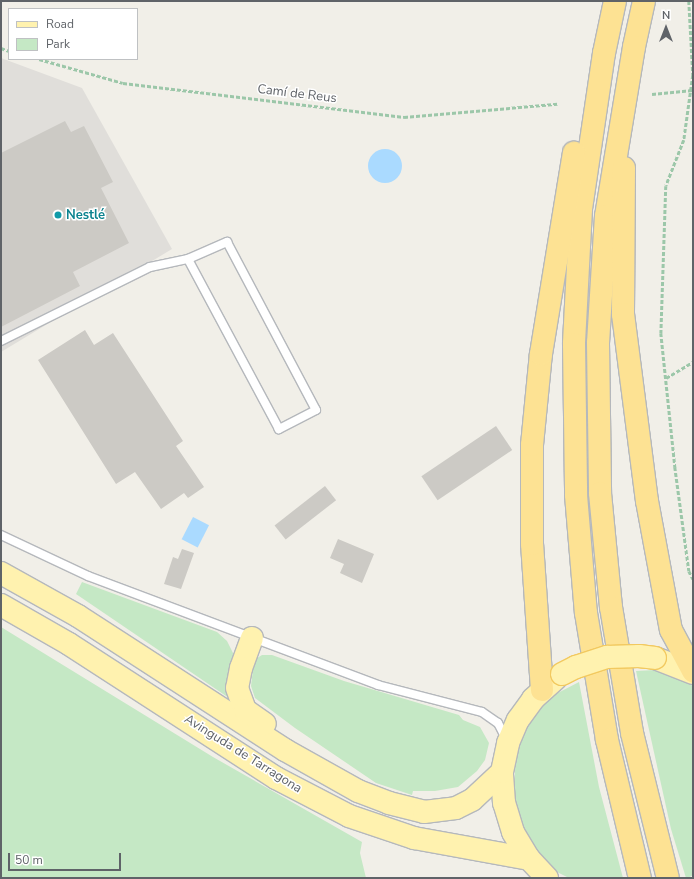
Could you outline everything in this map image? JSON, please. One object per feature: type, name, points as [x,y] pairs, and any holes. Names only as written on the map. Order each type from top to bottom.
[{"type":"highway","points":[[542,690],[532,544],[532,445],[540,354],[591,51],[603,1]]},
{"type":"highway","points":[[615,1],[604,53],[581,209],[574,344],[576,495],[586,613],[607,740],[640,878]]},
{"type":"highway","points":[[644,1],[634,47],[606,216],[598,343],[600,493],[611,607],[631,726],[668,878]]},
{"type":"highway","points":[[618,146],[624,168],[623,314],[647,501],[672,630],[693,672]]},
{"type":"main road","name":"Avinguda de Tarragona","points":[[1,573],[78,616],[285,750],[358,791],[407,808],[424,812],[441,811],[456,808],[472,800],[502,772]]},
{"type":"main road","name":"Avinguda de Tarragona","points":[[1,606],[69,644],[276,778],[350,816],[414,838],[528,859]]},
{"type":"main road","points":[[252,638],[241,668],[237,688],[245,710],[358,791]]},
{"type":"main road","points":[[547,878],[528,859],[507,818],[502,788],[502,772],[508,743],[518,720],[542,690],[562,674],[576,666],[607,657],[639,656],[655,658],[693,672]]},
{"type":"lane","points":[[1,341],[150,267],[188,259],[227,242],[316,410],[279,429],[188,259]]},
{"type":"lane","points":[[1,535],[88,576],[378,685],[482,712],[498,723],[508,743]]},
{"type":"path","points":[[689,1],[692,17],[692,90],[684,140],[666,186],[661,333],[678,489],[689,571],[693,578]]},
{"type":"path","name":"Camí de Reus","points":[[42,60],[123,83],[404,117],[557,104]]},
{"type":"path","points":[[652,94],[692,90]]},
{"type":"path","points":[[666,378],[693,362]]},
{"type":"shaded area","points":[[1,58],[82,88],[172,249],[1,352]]},
{"type":"green space","points":[[82,582],[217,632],[227,641],[234,655],[229,698],[76,594]]},
{"type":"green space","points":[[1,627],[213,757],[362,842],[360,853],[366,878],[1,878]]},
{"type":"green space","points":[[262,655],[272,655],[344,681],[459,715],[463,720],[480,727],[489,743],[485,760],[477,771],[458,787],[435,791],[413,791],[412,795],[376,783],[295,728],[255,698],[251,686],[254,660]]},
{"type":"green space","points":[[655,670],[680,678],[693,686],[693,875],[688,878],[686,878],[671,829],[636,671]]},
{"type":"green space","points":[[579,682],[599,787],[623,878],[569,878],[555,871],[539,855],[523,827],[514,798],[515,769],[520,740],[534,716],[550,697]]},
{"type":"water","points":[[388,149],[395,151],[400,156],[402,166],[400,176],[395,181],[382,183],[375,181],[370,176],[368,163],[370,156],[375,151]]},
{"type":"water","points":[[193,517],[209,525],[198,547],[182,539]]},
{"type":"building","name":"Nestlé","points":[[65,121],[71,132],[84,126],[113,182],[101,188],[129,243],[73,272],[80,286],[1,327],[1,153]]},
{"type":"building","points":[[85,330],[94,345],[113,333],[183,441],[176,446],[204,487],[188,498],[184,493],[161,509],[135,472],[116,484],[38,360]]},
{"type":"building","points":[[496,426],[512,450],[438,500],[421,476]]},
{"type":"building","points":[[325,486],[336,500],[286,540],[275,525]]},
{"type":"building","points":[[338,539],[374,554],[362,583],[340,573],[344,564],[330,558]]},
{"type":"building","points":[[182,549],[194,553],[181,589],[164,584],[173,557],[178,559]]},
{"type":"place","name":"Nestlé","points":[[58,215]]}]
